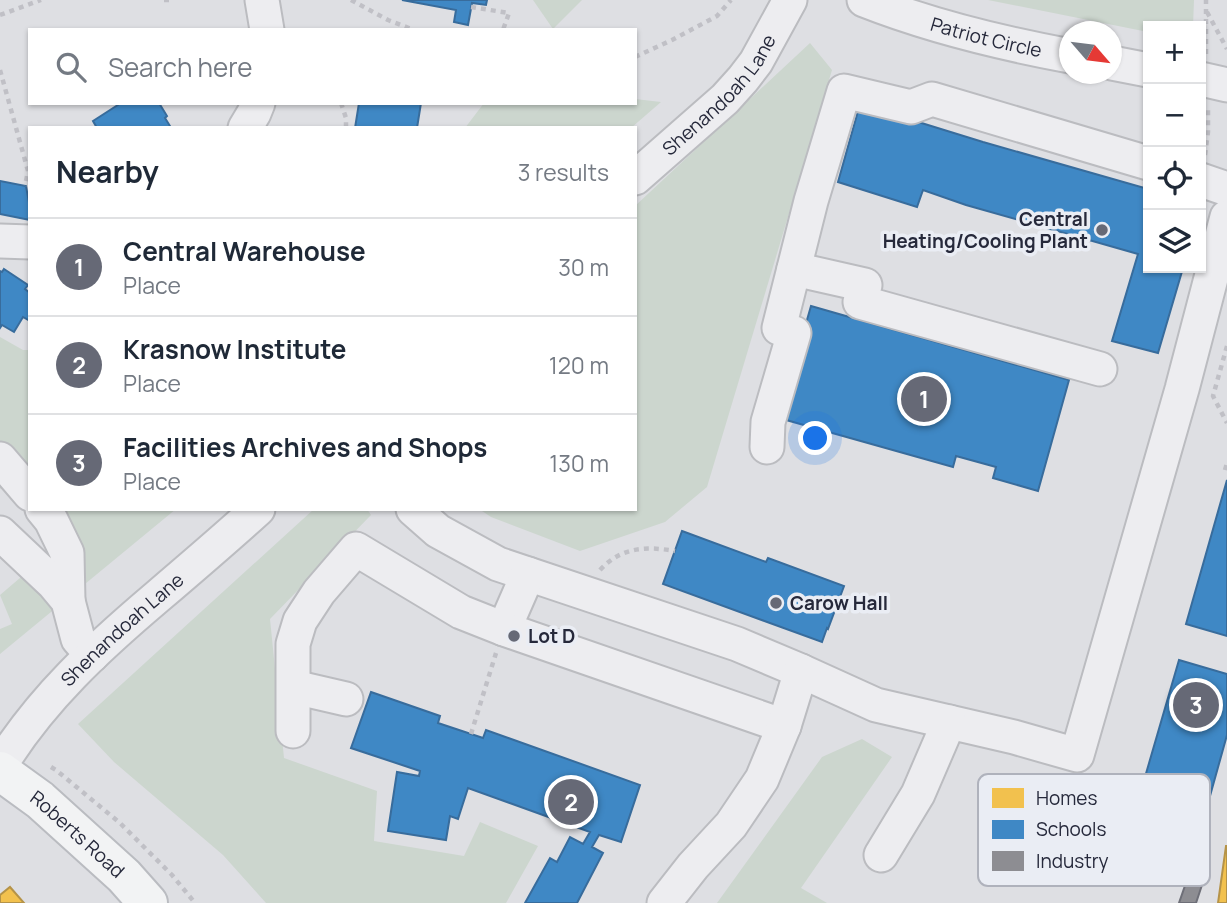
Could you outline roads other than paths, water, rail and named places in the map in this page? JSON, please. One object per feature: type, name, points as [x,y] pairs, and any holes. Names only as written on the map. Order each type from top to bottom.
[{"type":"main road","name":"Roberts Road","points":[[0,771],[40,800],[124,876],[148,903]]},
{"type":"street","points":[[262,0],[267,28]]},
{"type":"street","name":"Shenandoah Lane","points":[[637,176],[725,99],[743,79],[790,0]]},
{"type":"street","name":"Patriot Circle","points":[[864,0],[944,27],[1059,54]]},
{"type":"street","points":[[1122,65],[1143,69]]},
{"type":"street","points":[[766,447],[768,422],[794,333],[779,328],[811,201],[844,91],[911,107],[932,99],[1143,162]]},
{"type":"street","points":[[246,126],[257,105]]},
{"type":"street","points":[[1206,183],[1227,189]]},
{"type":"street","points":[[415,511],[438,531],[498,564],[737,644],[876,705],[1014,737],[1077,755],[1182,389],[1227,217]]},
{"type":"street","points":[[0,241],[28,242]]},
{"type":"street","points":[[794,268],[865,285],[860,302],[1100,369]]},
{"type":"street","points":[[0,459],[28,492]]},
{"type":"street","points":[[44,511],[67,553],[68,601],[78,639],[92,655]]},
{"type":"street","name":"Shenandoah Lane","points":[[0,766],[11,747],[45,705],[92,655],[256,511]]},
{"type":"street","points":[[0,533],[53,583],[68,601]]},
{"type":"street","points":[[293,730],[293,644],[300,621],[319,592],[356,549],[461,612],[783,726]]},
{"type":"street","points":[[504,629],[528,574]]},
{"type":"street","points":[[664,903],[693,866],[731,825],[762,779],[801,671]]},
{"type":"street","points":[[294,687],[346,699]]},
{"type":"street","points":[[881,856],[918,794],[949,722]]},
{"type":"place","name":"Central Heating/Cooling Plant","points":[[1102,230]]},
{"type":"place","name":"Central Warehouse","points":[[924,399]]},
{"type":"place","name":"Carow Hall","points":[[776,603]]},
{"type":"place","name":"Lot D","points":[[514,636]]},
{"type":"place","name":"Facilities Archives and Shops","points":[[1196,705]]},
{"type":"place","name":"Krasnow Institute","points":[[571,802]]}]
